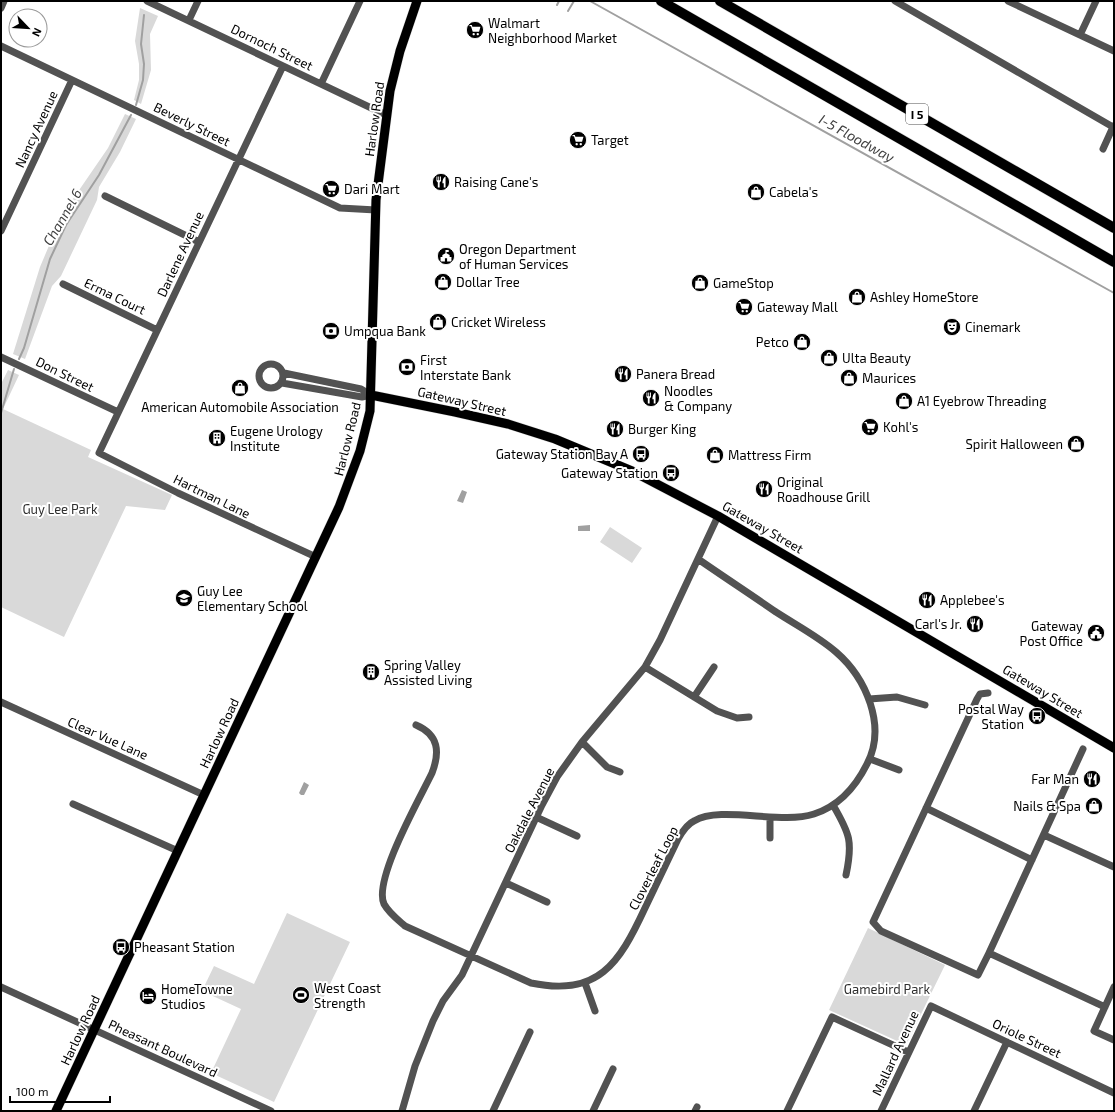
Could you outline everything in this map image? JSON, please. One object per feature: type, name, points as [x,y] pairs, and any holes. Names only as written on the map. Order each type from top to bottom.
[{"type":"highway","name":"I 5","points":[[661,1],[1114,262]]},
{"type":"highway","name":"I 5","points":[[720,1],[1114,228]]},
{"type":"main road","name":"Harlow Road","points":[[56,1111],[316,558],[355,467],[365,434],[371,396],[376,210],[386,115],[400,51],[417,1]]},
{"type":"main road","name":"Gateway Street","points":[[371,396],[483,418],[555,439],[632,471],[718,516],[1114,748]]},
{"type":"street","points":[[1,8],[4,1]]},
{"type":"street","name":"Dornoch Street","points":[[147,1],[386,115]]},
{"type":"street","points":[[189,20],[198,1]]},
{"type":"street","points":[[321,84],[360,1]]},
{"type":"street","points":[[895,1],[1114,126],[1103,149]]},
{"type":"street","points":[[1008,1],[1114,51]]},
{"type":"street","points":[[1080,35],[1096,1]]},
{"type":"street","name":"Beverly Street","points":[[1,46],[340,208],[376,210]]},
{"type":"street","name":"Darlene Avenue","points":[[99,453],[283,66]]},
{"type":"street","name":"Nancy Avenue","points":[[1,232],[72,80]]},
{"type":"street","points":[[105,196],[199,242]]},
{"type":"street","name":"Erma Court","points":[[62,284],[157,330]]},
{"type":"street","name":"Don Street","points":[[1,357],[118,412]]},
{"type":"street","points":[[274,364],[278,366],[284,374],[282,383],[274,388],[264,386],[259,378],[259,373],[265,366],[274,364]]},
{"type":"street","name":"Gateway Street","points":[[284,374],[361,389],[371,396]]},
{"type":"street","name":"Gateway Street","points":[[282,383],[362,397],[371,396]]},
{"type":"street","name":"Hartman Lane","points":[[99,453],[178,493],[316,558]]},
{"type":"street","name":"Oakdale Avenue","points":[[402,1111],[415,1066],[433,1021],[443,1001],[462,975],[536,817],[557,777],[582,742],[645,667],[660,640],[718,516]]},
{"type":"street","name":"Cloverleaf Loop","points":[[416,725],[426,730],[434,738],[437,752],[436,762],[388,866],[383,885],[384,903],[393,916],[406,926],[530,983],[549,987],[566,987],[585,983],[604,972],[618,958],[626,947],[678,839],[684,829],[693,821],[716,815],[770,818],[813,815],[833,805],[860,778],[870,759],[874,737],[874,718],[869,699],[859,678],[836,652],[698,559]]},
{"type":"street","points":[[645,667],[717,711],[737,718],[749,717]]},
{"type":"street","points":[[694,698],[714,667]]},
{"type":"street","points":[[988,693],[980,694],[977,698],[873,922],[881,931],[978,975],[1083,749]]},
{"type":"street","points":[[869,699],[897,697],[925,705]]},
{"type":"street","name":"Clear Vue Lane","points":[[1,702],[204,795]]},
{"type":"street","points":[[582,742],[607,767],[620,772]]},
{"type":"street","points":[[870,759],[898,770]]},
{"type":"street","points":[[73,804],[178,852]]},
{"type":"street","points":[[833,805],[845,825],[850,841],[850,855],[846,875]]},
{"type":"street","points":[[926,808],[1032,860]]},
{"type":"street","points":[[536,817],[577,836]]},
{"type":"street","points":[[770,818],[770,838]]},
{"type":"street","points":[[1044,835],[1114,867]]},
{"type":"street","points":[[506,883],[547,902]]},
{"type":"street","points":[[988,953],[1105,1007]]},
{"type":"street","points":[[585,983],[595,1011]]},
{"type":"street","name":"Pheasant Boulevard","points":[[1,987],[271,1111]]},
{"type":"street","points":[[1114,987],[1094,1031],[1114,1040]]},
{"type":"street","name":"Oriole Street","points":[[931,1006],[1114,1093]]},
{"type":"street","name":"Mallard Avenue","points":[[881,1111],[931,1006]]},
{"type":"street","points":[[787,1111],[832,1016],[908,1052]]},
{"type":"street","points":[[494,1111],[530,1032]]},
{"type":"street","points":[[974,1111],[1007,1042]]},
{"type":"street","points":[[593,1111],[612,1069]]},
{"type":"green space","points":[[140,8],[158,16],[150,34],[151,70],[141,104],[134,100],[139,80],[139,64],[135,41]]},
{"type":"green space","points":[[125,114],[136,119],[120,152],[99,187],[97,200],[61,276],[52,286],[25,359],[13,354],[40,267],[62,215],[108,148]]},
{"type":"green space","name":"Guy Lee Park","points":[[8,370],[19,375],[3,409],[91,450],[88,457],[172,495],[165,510],[126,506],[64,637],[1,607],[1,384]]},
{"type":"green space","points":[[610,527],[642,548],[632,563],[600,542]]},
{"type":"green space","points":[[287,913],[350,942],[274,1102],[211,1073],[241,1009],[202,991],[214,966],[254,984]]},
{"type":"green space","name":"Gamebird Park","points":[[868,928],[945,965],[906,1045],[829,1010]]},
{"type":"shaded area","points":[[462,490],[467,492],[463,503],[457,501]]},
{"type":"shaded area","points":[[590,525],[590,531],[578,531],[578,526]]},
{"type":"shaded area","points":[[304,782],[309,785],[304,795],[301,795],[299,793]]},
{"type":"waterway","name":"I-5 Floodway","points":[[557,5],[559,1]]},
{"type":"waterway","name":"I-5 Floodway","points":[[568,11],[574,1]]},
{"type":"waterway","name":"I-5 Floodway","points":[[590,1],[1114,293]]},
{"type":"waterway","name":"Channel 6","points":[[136,105],[143,80],[144,64],[141,44],[144,15]]},
{"type":"waterway","name":"Channel 6","points":[[19,359],[24,348],[50,259],[66,225],[99,175],[131,115]]},
{"type":"waterway","name":"Channel 6","points":[[1,413],[14,369]]},
{"type":"place","name":"Walmart Neighborhood Market","points":[[475,30]]},
{"type":"place","name":"Target","points":[[578,140]]},
{"type":"place","name":"Raising Cane's","points":[[441,182]]},
{"type":"place","name":"Dari Mart","points":[[331,189]]},
{"type":"place","name":"Cabela's","points":[[756,192]]},
{"type":"place","name":"Oregon Department of Human Services","points":[[446,256]]},
{"type":"place","name":"Dollar Tree","points":[[443,282]]},
{"type":"place","name":"GameStop","points":[[700,283]]},
{"type":"place","name":"Ashley HomeStore","points":[[857,297]]},
{"type":"place","name":"Gateway Mall","points":[[744,307]]},
{"type":"place","name":"Cricket Wireless","points":[[438,322]]},
{"type":"place","name":"Cinemark","points":[[952,327]]},
{"type":"place","name":"Umpqua Bank","points":[[331,331]]},
{"type":"place","name":"Petco","points":[[802,342]]},
{"type":"place","name":"Ulta Beauty","points":[[829,358]]},
{"type":"place","name":"First Interstate Bank","points":[[407,367]]},
{"type":"place","name":"Panera Bread","points":[[623,374]]},
{"type":"place","name":"Maurices","points":[[849,378]]},
{"type":"place","name":"American Automobile Association","points":[[240,388]]},
{"type":"place","name":"Noodles & Company","points":[[651,398]]},
{"type":"place","name":"A1 Eyebrow Threading","points":[[904,401]]},
{"type":"place","name":"Kohl's","points":[[870,427]]},
{"type":"place","name":"Burger King","points":[[615,429]]},
{"type":"place","name":"Eugene Urology Institute","points":[[217,438]]},
{"type":"place","name":"Spirit Halloween","points":[[1076,444]]},
{"type":"place","name":"Gateway Station Bay A","points":[[641,454]]},
{"type":"place","name":"Mattress Firm","points":[[715,455]]},
{"type":"place","name":"Gateway Station","points":[[671,473]]},
{"type":"place","name":"Original Roadhouse Grill","points":[[764,489]]},
{"type":"place","name":"Guy Lee Elementary School","points":[[184,598]]},
{"type":"place","name":"Applebee's","points":[[927,600]]},
{"type":"place","name":"Carl's Jr.","points":[[975,624]]},
{"type":"place","name":"Gateway Post Office","points":[[1096,633]]},
{"type":"place","name":"Spring Valley Assisted Living","points":[[371,672]]},
{"type":"place","name":"Postal Way Station","points":[[1037,716]]},
{"type":"place","name":"Far Man","points":[[1092,779]]},
{"type":"place","name":"Nails & Spa","points":[[1094,806]]},
{"type":"place","name":"Pheasant Station","points":[[121,947]]},
{"type":"place","name":"West Coast Strength","points":[[301,995]]},
{"type":"place","name":"HomeTowne Studios","points":[[148,996]]}]
